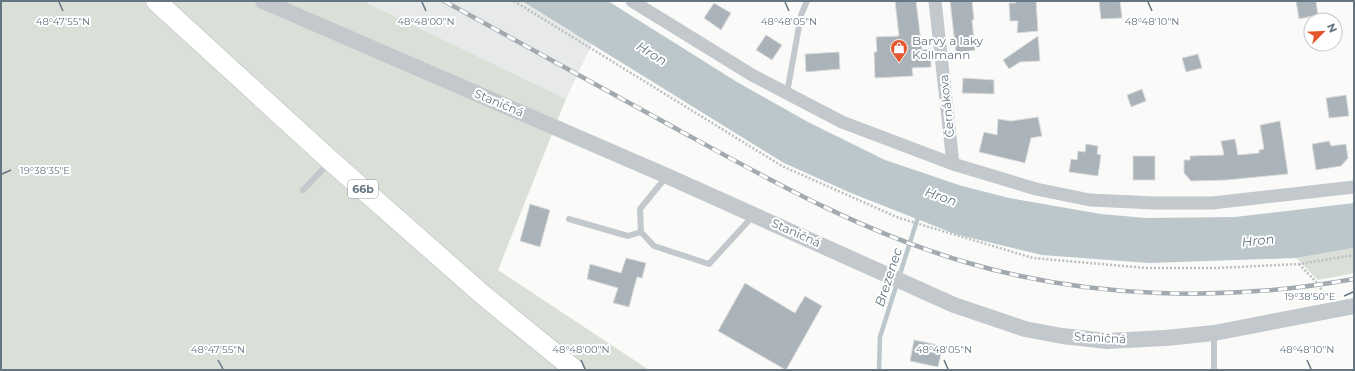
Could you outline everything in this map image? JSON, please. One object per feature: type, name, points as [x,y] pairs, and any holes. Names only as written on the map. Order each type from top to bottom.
[{"type":"main road","name":"66b","points":[[156,1],[331,161],[483,295],[575,370]]},
{"type":"street","points":[[632,1],[752,75],[842,122],[953,164],[1036,189],[1090,200],[1155,203],[1212,203],[1354,187]]},
{"type":"street","name":"Černákova","points":[[935,1],[953,164]]},
{"type":"street","name":"Staničná","points":[[268,3],[667,176],[954,304],[990,318],[1025,329],[1062,336],[1108,340],[1166,338],[1214,333],[1354,306]]},
{"type":"lane","points":[[787,93],[801,15],[807,1]]},
{"type":"lane","points":[[303,190],[331,161]]},
{"type":"lane","points":[[667,176],[640,209],[642,232],[654,246],[708,264],[754,215]]},
{"type":"lane","points":[[569,220],[628,236],[642,232]]},
{"type":"lane","points":[[1214,333],[1214,370]]},
{"type":"path","points":[[514,1],[782,166],[907,221],[1033,258],[1146,268],[1217,268],[1299,264],[1354,255]]},
{"type":"path","points":[[1299,264],[1319,285],[1331,310]]},
{"type":"shaded area","points":[[1,1],[363,1],[566,99],[498,270],[649,370],[1,370]]},
{"type":"shaded area","points":[[363,1],[522,1],[592,44],[566,99]]},
{"type":"shaded area","points":[[1354,248],[1354,273],[1318,280],[1296,258]]},
{"type":"water","name":"Hron","points":[[522,1],[608,1],[737,82],[808,122],[885,160],[962,186],[1009,198],[1101,214],[1146,218],[1235,217],[1354,203],[1354,248],[1296,258],[1149,263],[1042,255],[955,234],[851,193],[784,163]]},
{"type":"building","points":[[895,1],[916,1],[922,50],[931,49],[931,67],[912,68],[913,76],[875,78],[874,52],[877,52],[876,37],[899,36]]},
{"type":"building","points":[[950,1],[972,1],[975,50],[956,53]]},
{"type":"building","points":[[1016,1],[1036,1],[1038,31],[1017,33],[1018,21],[1010,21],[1009,3],[1016,3]]},
{"type":"building","points":[[1099,1],[1120,1],[1122,18],[1101,19]]},
{"type":"building","points":[[1296,1],[1316,1],[1318,12],[1303,12],[1303,18],[1299,19]]},
{"type":"building","points":[[714,3],[731,13],[721,30],[704,18]]},
{"type":"building","points":[[766,35],[782,45],[772,60],[756,50]]},
{"type":"building","points":[[1038,36],[1040,61],[1020,62],[1009,69],[1003,60]]},
{"type":"building","points":[[839,52],[840,69],[806,72],[805,54]]},
{"type":"building","points":[[1198,54],[1202,68],[1186,72],[1182,58]]},
{"type":"building","points":[[963,78],[994,80],[994,94],[962,93]]},
{"type":"building","points":[[1142,89],[1146,101],[1131,107],[1127,95]]},
{"type":"building","points":[[1346,95],[1349,116],[1329,118],[1326,98]]},
{"type":"building","points":[[1038,117],[1042,136],[1031,138],[1025,163],[979,152],[984,132],[997,135],[998,119],[1011,121]]},
{"type":"building","points":[[1280,121],[1288,174],[1227,180],[1191,181],[1184,173],[1184,160],[1190,160],[1190,156],[1224,155],[1221,141],[1235,139],[1238,155],[1259,153],[1259,150],[1264,149],[1260,125]]},
{"type":"building","points":[[1329,141],[1331,146],[1346,144],[1348,158],[1341,166],[1316,170],[1312,144]]},
{"type":"building","points":[[1086,144],[1098,146],[1097,154],[1101,155],[1098,176],[1069,172],[1071,159],[1077,160],[1078,151],[1085,152]]},
{"type":"building","points":[[1133,156],[1155,156],[1155,180],[1133,180]]},
{"type":"building","points":[[530,204],[550,210],[540,247],[520,241]]},
{"type":"building","points":[[626,258],[646,263],[642,278],[637,277],[629,307],[613,303],[618,288],[587,279],[590,264],[621,273]]},
{"type":"building","points":[[745,283],[795,313],[805,296],[822,306],[786,370],[718,331]]},
{"type":"building","points":[[914,340],[943,346],[938,367],[910,361]]},
{"type":"waterway","name":"Brezenec","points":[[879,370],[880,337],[919,214]]},
{"type":"railway","points":[[444,1],[787,188],[891,236],[927,250],[965,262],[1061,284],[1109,290],[1158,293],[1257,291],[1354,279]]},
{"type":"place","name":"Barvy a laky Kollmann","points":[[899,63]]}]
